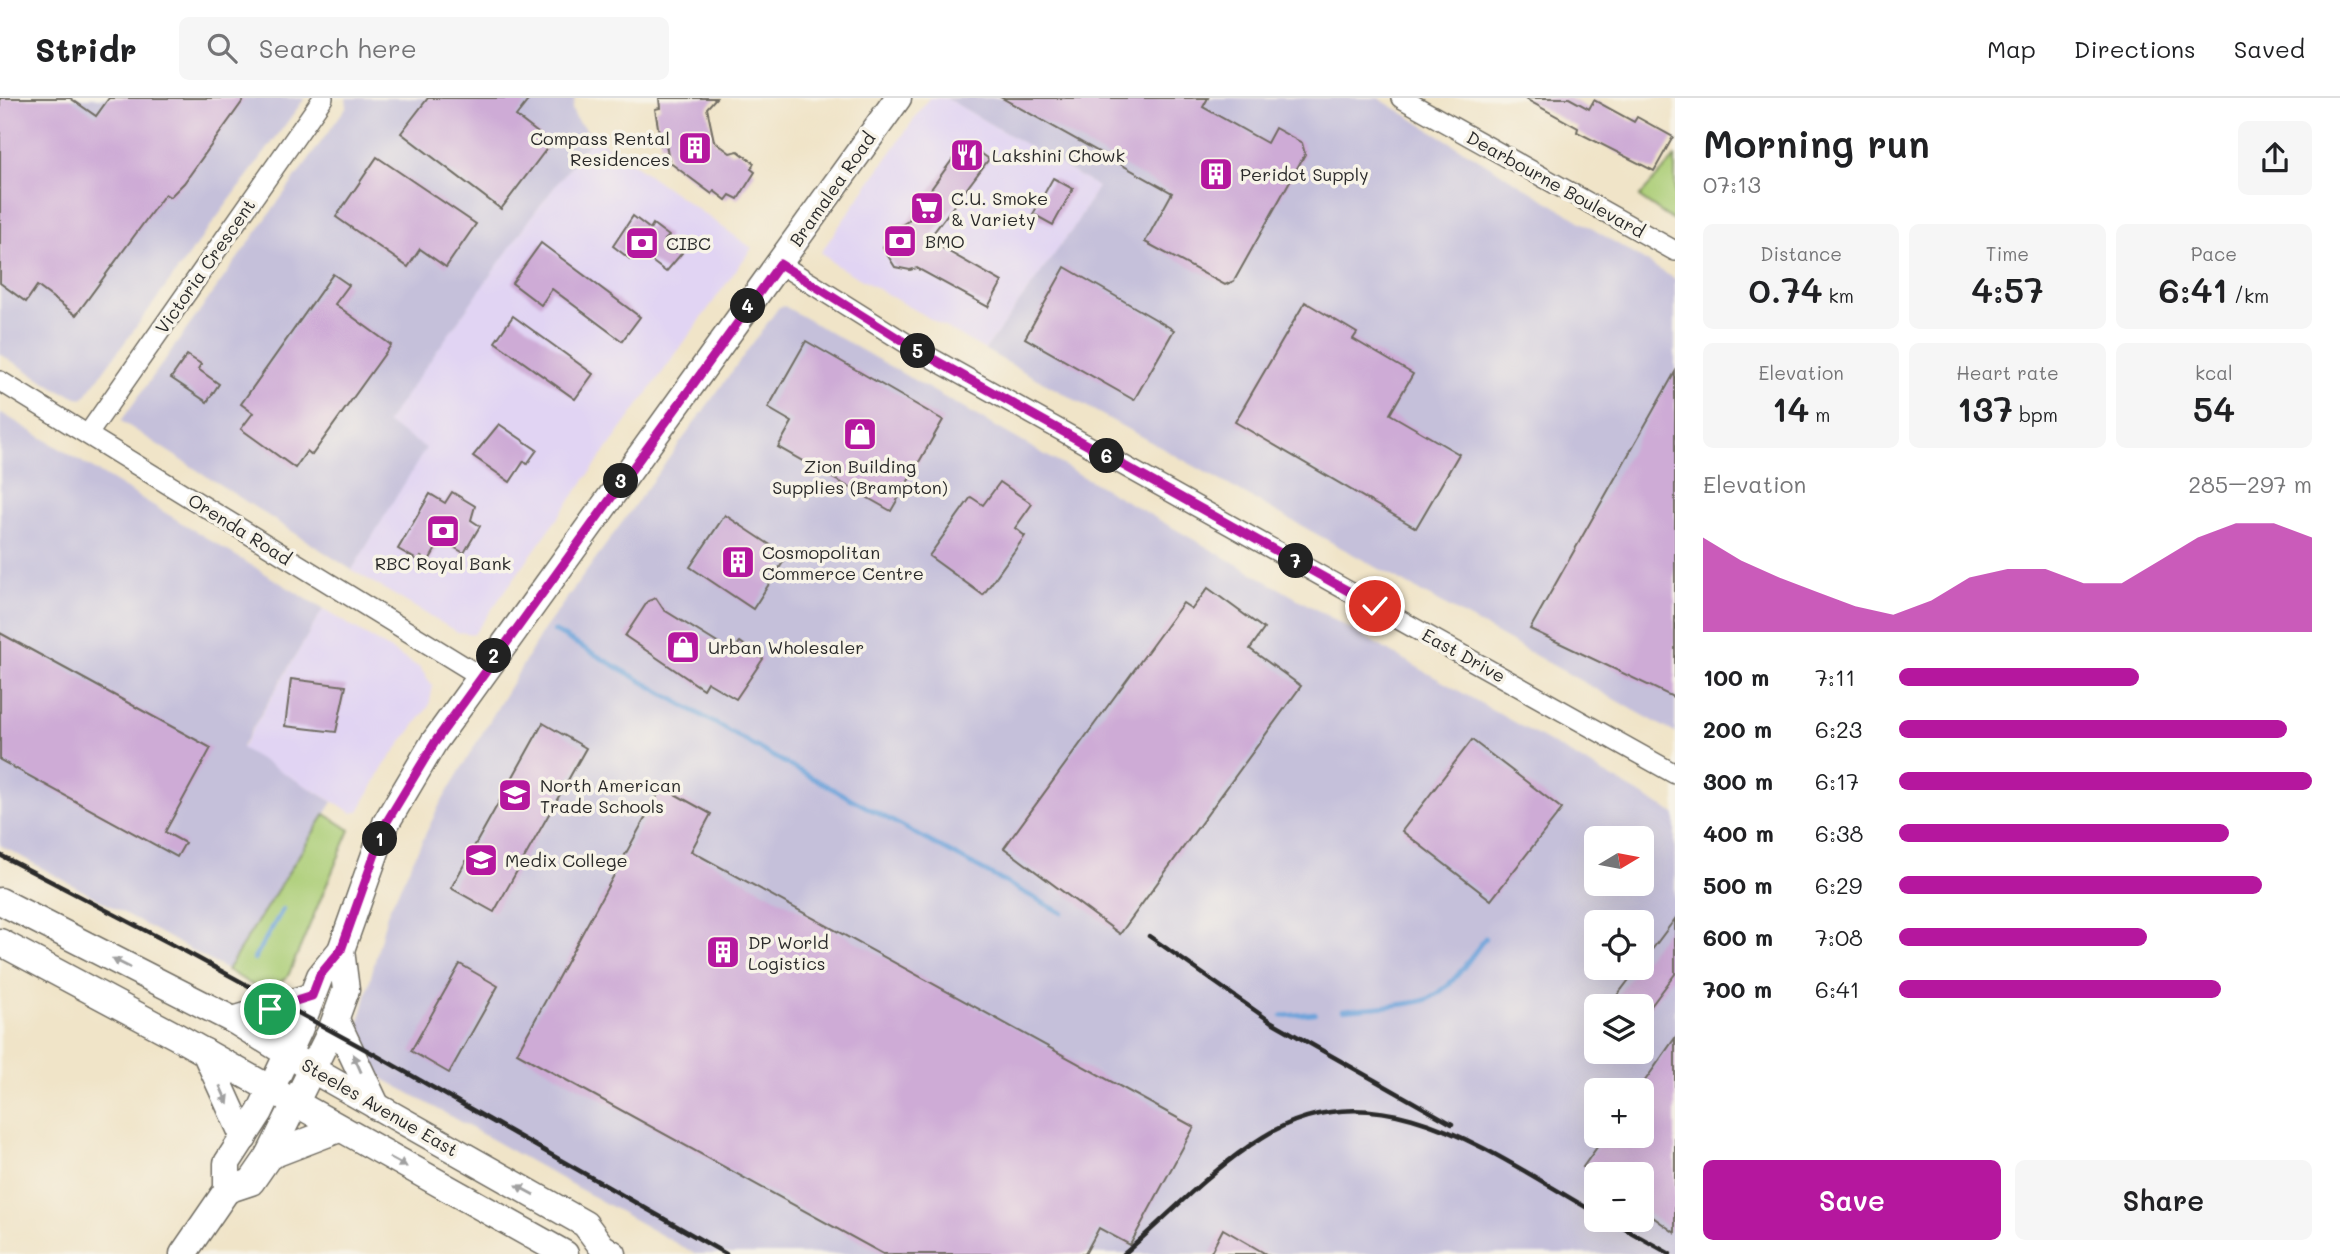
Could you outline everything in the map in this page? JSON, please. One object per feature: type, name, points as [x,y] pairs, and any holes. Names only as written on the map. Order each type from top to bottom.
[{"type":"main road","name":"Bramalea Road","points":[[228,1190],[227,1163],[271,1089],[320,975],[341,950],[386,823],[435,742],[898,98]]},
{"type":"main road","name":"Steeles Avenue East","points":[[0,901],[233,1020],[377,1107],[584,1224],[608,1251]]},
{"type":"main road","name":"Steeles Avenue East","points":[[0,942],[205,1052],[567,1254],[608,1251]]},
{"type":"main road","name":"Bramalea Road","points":[[183,1254],[228,1190],[251,1182],[269,1156],[336,1020],[346,990],[341,950]]},
{"type":"main road","points":[[233,1020],[312,996]]},
{"type":"main road","points":[[336,1020],[377,1107]]},
{"type":"main road","points":[[205,1052],[244,1138]]},
{"type":"main road","points":[[269,1156],[339,1129]]},
{"type":"street","name":"Victoria Crescent","points":[[88,433],[323,98]]},
{"type":"street","name":"Dearbourne Boulevard","points":[[1401,98],[1675,251]]},
{"type":"street","name":"East Drive","points":[[780,264],[917,350],[1675,774]]},
{"type":"street","name":"Orenda Road","points":[[0,381],[480,677]]},
{"type":"shaded area","points":[[0,98],[305,98],[83,399],[59,390],[0,354]]},
{"type":"shaded area","points":[[346,98],[575,98],[572,110],[578,122],[594,136],[535,212],[386,423],[426,448],[352,570],[121,421],[347,106]]},
{"type":"shaded area","points":[[929,98],[946,98],[1098,187],[1072,230],[985,350],[834,264],[821,252]]},
{"type":"shaded area","points":[[946,98],[1378,98],[1675,279],[1675,733],[985,350],[1072,230],[1098,187]]},
{"type":"shaded area","points":[[594,136],[752,248],[474,634],[457,632],[352,570],[425,448],[385,424],[535,212]]},
{"type":"shaded area","points":[[784,306],[1675,814],[1675,1254],[695,1254],[384,1079],[371,1065],[359,1023],[387,914],[439,806],[543,631],[779,307]]},
{"type":"shaded area","points":[[0,412],[323,609],[241,748],[333,802],[227,970],[0,845]]},
{"type":"shaded area","points":[[323,609],[420,668],[433,686],[429,706],[384,766],[359,811],[353,813],[241,749]]},
{"type":"green space","points":[[1675,157],[1675,222],[1639,197]]},
{"type":"green space","points":[[325,814],[350,830],[288,976],[266,993],[227,970]]},
{"type":"building","points":[[0,98],[70,98],[96,116],[109,98],[245,98],[184,183],[170,197],[165,194],[76,315],[37,286],[26,302],[0,283]]},
{"type":"building","points":[[428,98],[530,98],[516,116],[551,143],[501,209],[401,133]]},
{"type":"building","name":"Compass Rental Residences","points":[[659,98],[716,98],[707,108],[714,141],[730,153],[738,151],[754,163],[751,169],[755,172],[738,199],[730,195],[726,200],[714,191],[712,194],[669,162],[666,144],[661,145],[655,109],[660,108]]},
{"type":"building","name":"Peridot Supply","points":[[1002,98],[1208,98],[1203,107],[1267,143],[1275,128],[1302,143],[1305,154],[1234,281],[1225,285],[1145,242],[1172,193]]},
{"type":"building","points":[[1524,98],[1569,98],[1589,109],[1594,100],[1634,122],[1637,117],[1673,137],[1654,171],[1577,132],[1578,128]]},
{"type":"building","points":[[965,142],[989,159],[928,240],[1002,282],[988,307],[917,268],[910,270],[895,267],[883,248],[888,234],[908,221]]},
{"type":"building","points":[[377,157],[476,224],[446,267],[420,249],[408,267],[336,217]]},
{"type":"building","points":[[1053,178],[1073,189],[1053,225],[1033,214]]},
{"type":"building","name":"CIBC","points":[[633,216],[650,229],[653,224],[669,236],[665,240],[682,253],[666,272],[637,250],[630,259],[613,246]]},
{"type":"building","points":[[541,243],[640,317],[622,341],[552,289],[541,305],[512,283]]},
{"type":"building","points":[[1065,267],[1174,330],[1134,400],[1025,338]]},
{"type":"building","points":[[333,274],[349,285],[335,304],[391,345],[312,455],[307,451],[295,468],[241,429],[253,413],[241,404]]},
{"type":"building","points":[[1305,302],[1357,333],[1353,339],[1413,374],[1390,414],[1459,454],[1416,528],[1235,422]]},
{"type":"building","points":[[513,316],[593,374],[575,399],[495,342]]},
{"type":"building","name":"Zion Building Supplies (Brampton)","points":[[806,341],[943,420],[891,511],[778,447],[792,422],[768,408]]},
{"type":"building","points":[[187,355],[201,364],[198,369],[219,384],[207,402],[171,378]]},
{"type":"building","points":[[1675,372],[1675,698],[1530,629]]},
{"type":"building","points":[[499,424],[537,450],[527,464],[524,461],[510,482],[473,456]]},
{"type":"building","points":[[1000,482],[1032,504],[1015,528],[1025,536],[983,595],[929,556],[971,497],[983,505]]},
{"type":"building","name":"RBC Royal Bank","points":[[452,492],[475,506],[471,520],[480,526],[464,553],[441,540],[428,562],[421,557],[419,561],[398,549],[430,494],[445,503]]},
{"type":"building","name":"Cosmopolitan Commerce Centre","points":[[725,515],[787,556],[753,609],[690,567]]},
{"type":"building","points":[[1208,588],[1264,629],[1250,649],[1301,686],[1120,934],[1004,848],[1183,603],[1192,609]]},
{"type":"building","name":"Urban Wholesaler","points":[[656,598],[664,610],[732,652],[740,642],[763,659],[736,699],[707,682],[703,689],[625,636],[648,601]]},
{"type":"building","points":[[0,633],[211,748],[165,832],[185,843],[177,857],[0,760]]},
{"type":"building","points":[[291,679],[346,686],[336,732],[285,726]]},
{"type":"building","points":[[543,723],[586,748],[494,912],[451,888]]},
{"type":"building","points":[[1472,740],[1562,809],[1491,900],[1402,831]]},
{"type":"building","name":"DP World Logistics","points":[[662,787],[711,814],[691,851],[1194,1127],[1130,1245],[1099,1228],[1085,1254],[883,1254],[517,1053]]},
{"type":"building","points":[[1675,919],[1675,974],[1654,1002],[1654,994],[1618,994],[1629,980],[1654,980],[1654,947]]},
{"type":"building","points":[[460,964],[498,986],[449,1073],[411,1051]]},
{"type":"building","points":[[1675,1038],[1675,1233],[1654,1218],[1654,1162],[1587,1162],[1596,1148],[1654,1148],[1654,1078],[1647,1078]]},
{"type":"building","points":[[1223,1229],[1266,1254],[1210,1254]]},
{"type":"waterway","points":[[554,631],[774,757],[1062,913]]},
{"type":"waterway","points":[[254,959],[283,909]]},
{"type":"waterway","points":[[1343,1010],[1405,1004],[1434,996],[1459,974],[1485,938]]},
{"type":"waterway","points":[[1282,1016],[1315,1013]]},
{"type":"railway","points":[[0,855],[372,1053],[726,1254]]},
{"type":"railway","points":[[1149,936],[1270,1021],[1452,1124]]},
{"type":"railway","points":[[1124,1254],[1208,1177],[1244,1149],[1307,1117],[1350,1110],[1393,1114],[1436,1127],[1477,1145],[1584,1206]]},
{"type":"railway","points":[[1631,1232],[1670,1254]]},
{"type":"place","name":"Compass Rental Residences","points":[[695,148]]},
{"type":"place","name":"Lakshini Chowk","points":[[967,155]]},
{"type":"place","name":"Peridot Supply","points":[[1216,174]]},
{"type":"place","name":"C.U. Smoke & Variety","points":[[927,208]]},
{"type":"place","name":"BMO","points":[[900,241]]},
{"type":"place","name":"CIBC","points":[[642,243]]},
{"type":"place","name":"Zion Building Supplies (Brampton)","points":[[860,434]]},
{"type":"place","name":"RBC Royal Bank","points":[[443,531]]},
{"type":"place","name":"Cosmopolitan Commerce Centre","points":[[738,562]]},
{"type":"place","name":"Urban Wholesaler","points":[[683,647]]},
{"type":"place","name":"North American Trade Schools","points":[[515,795]]},
{"type":"place","name":"Medix College","points":[[481,860]]},
{"type":"place","name":"DP World Logistics","points":[[723,952]]},
{"type":"route","points":[[270,1009],[312,996],[320,975],[341,950],[386,823],[435,742],[780,264],[917,350],[1375,606]]}]
